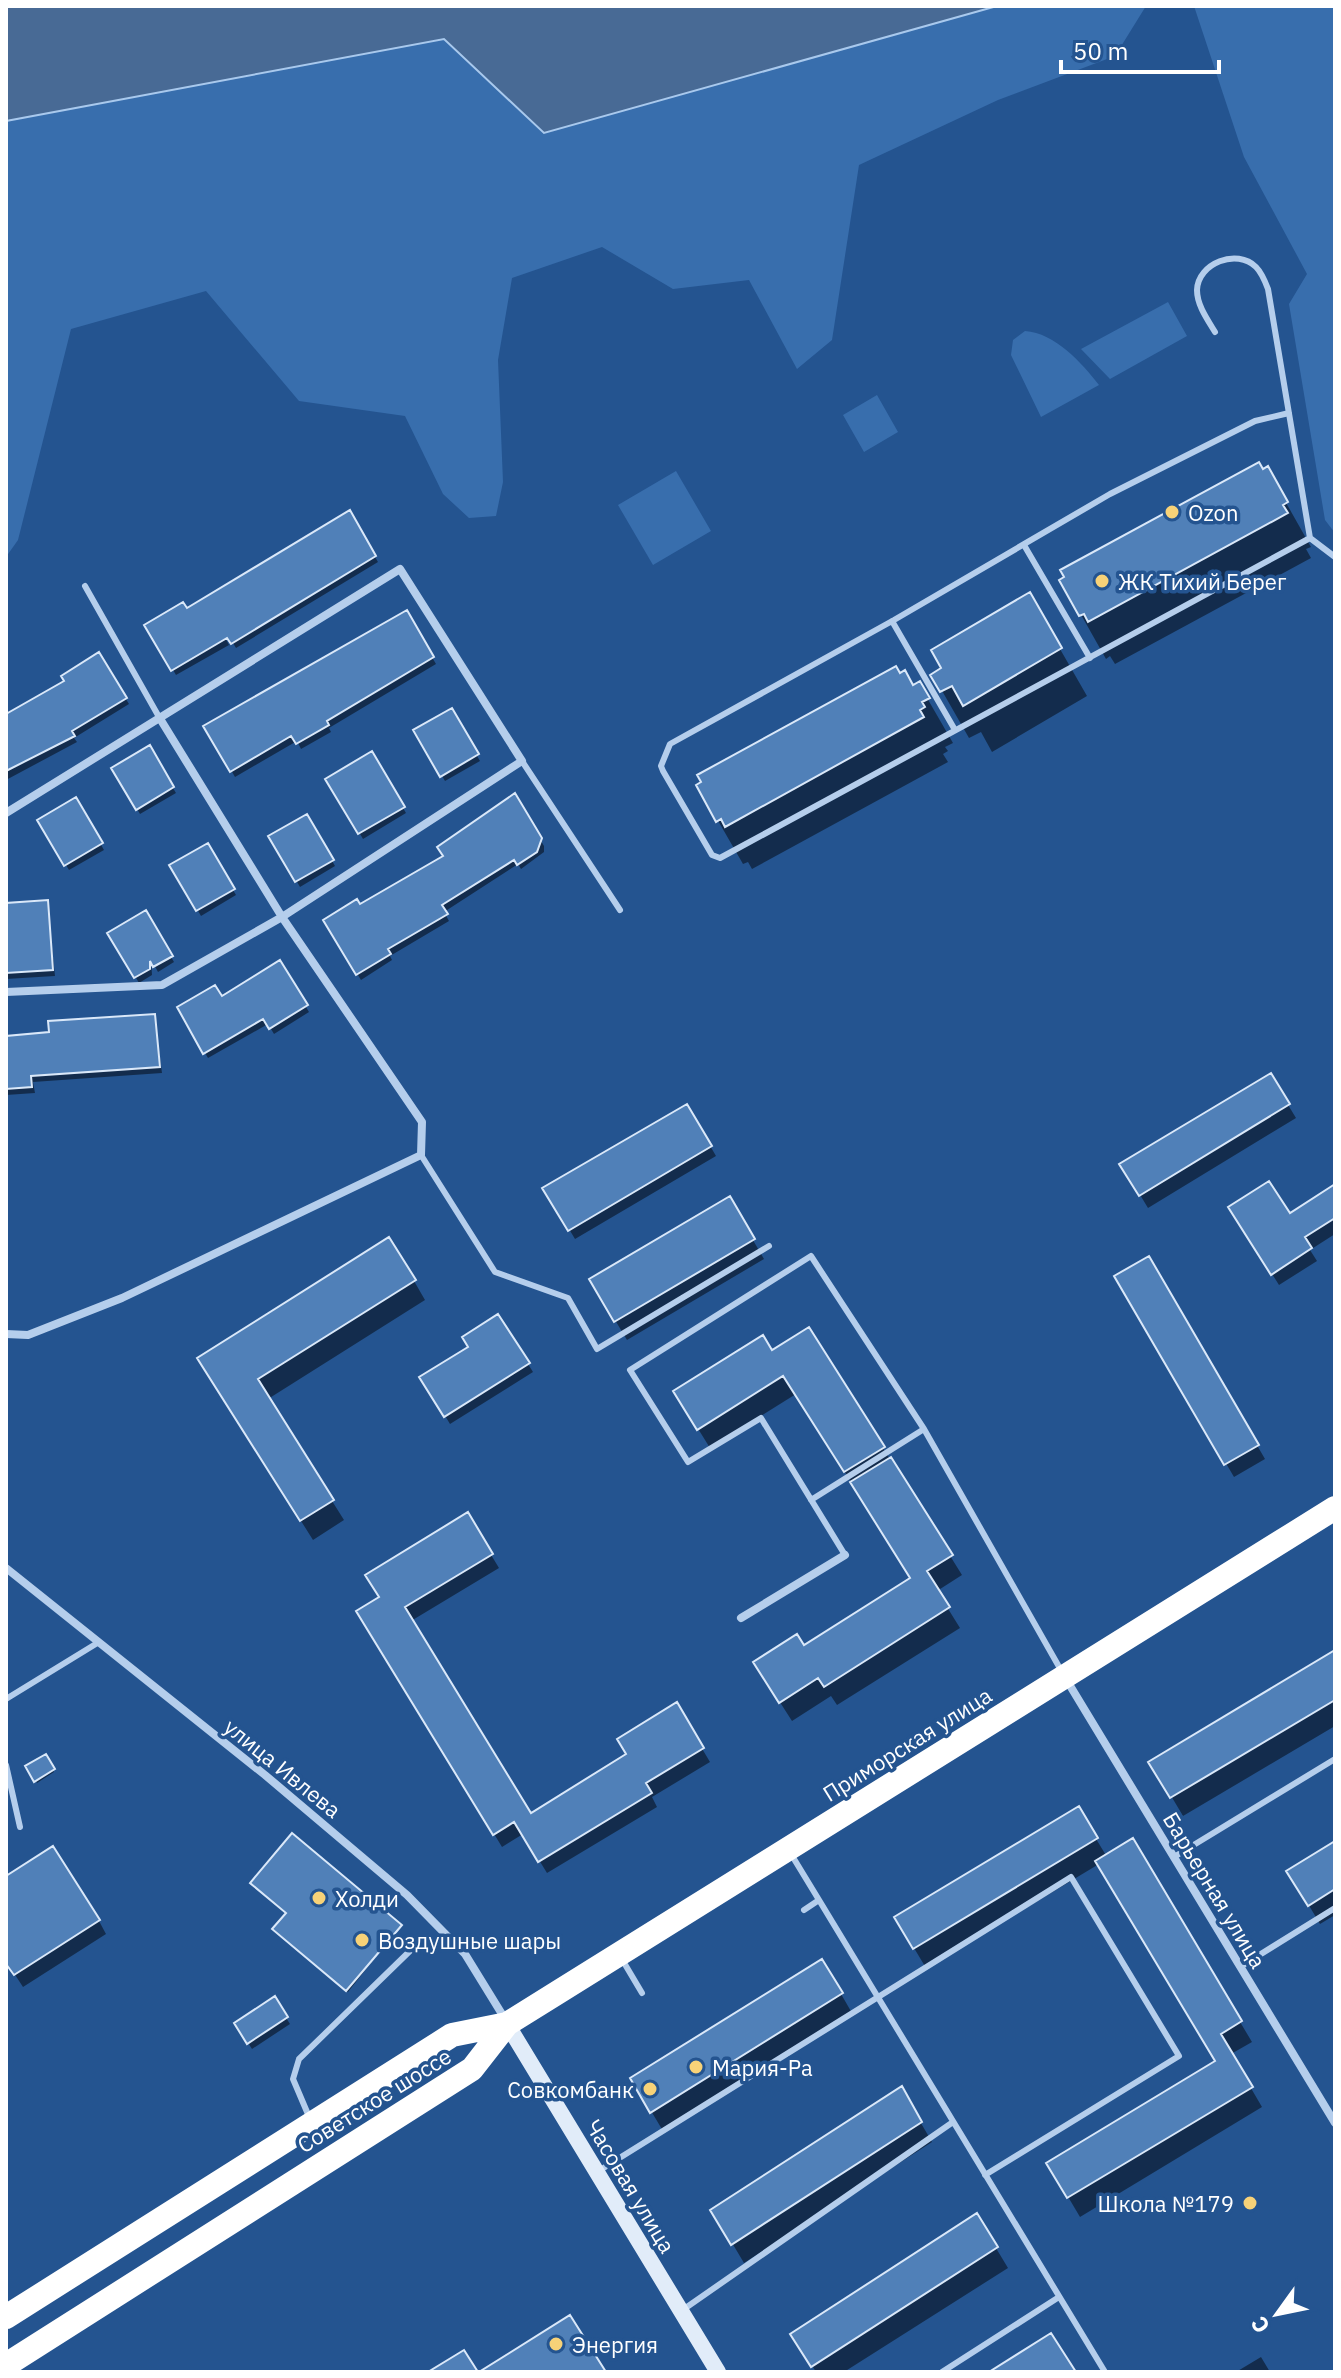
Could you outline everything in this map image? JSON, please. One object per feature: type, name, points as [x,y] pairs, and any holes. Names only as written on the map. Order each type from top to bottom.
[{"type":"highway","name":"Приморская улица","points":[[507,2024],[1335,1508]]},
{"type":"highway","name":"Советское шоссе","points":[[6,2317],[452,2035],[507,2024]]},
{"type":"highway","name":"Советское шоссе","points":[[6,2365],[472,2069],[507,2024]]},
{"type":"main road","name":"Часовая улица","points":[[507,2024],[718,2372]]},
{"type":"street","points":[[6,813],[400,569],[522,761],[282,917],[162,985],[6,992]]},
{"type":"street","points":[[6,1334],[28,1335],[122,1298],[421,1155],[422,1122],[282,917],[159,717]]},
{"type":"street","points":[[741,1618],[845,1555]]},
{"type":"street","name":"улица Ивлева","points":[[6,1568],[407,1895],[465,1954],[507,2024]]},
{"type":"street","name":"Барьерная улица","points":[[1064,1676],[1335,2123]]},
{"type":"lane","points":[[1215,332],[1202,310],[1197,290],[1201,276],[1213,264],[1242,259],[1254,265],[1268,289],[1310,538],[1335,557]]},
{"type":"lane","points":[[1289,413],[1255,421],[1110,494],[892,621],[670,744],[661,766],[711,853],[720,858],[1310,538]]},
{"type":"lane","points":[[1024,545],[1090,658]]},
{"type":"lane","points":[[85,586],[159,717]]},
{"type":"lane","points":[[892,621],[955,730]]},
{"type":"lane","points":[[522,761],[620,910]]},
{"type":"lane","points":[[421,1155],[495,1272],[568,1298],[597,1349],[769,1246]]},
{"type":"lane","points":[[845,1555],[761,1418],[688,1462],[630,1370],[811,1256],[924,1429],[1064,1676]]},
{"type":"lane","points":[[811,1500],[924,1429]]},
{"type":"lane","points":[[6,1699],[99,1642]]},
{"type":"lane","points":[[1174,1857],[1335,1759]]},
{"type":"lane","points":[[6,1765],[20,1827]]},
{"type":"lane","points":[[788,1849],[1105,2372]]},
{"type":"lane","points":[[597,2172],[876,1995],[1071,1877],[1179,2056],[985,2175]]},
{"type":"lane","points":[[804,1910],[819,1900]]},
{"type":"lane","points":[[1240,1967],[1334,1912]]},
{"type":"lane","points":[[312,2122],[293,2079],[299,2059],[414,1947]]},
{"type":"lane","points":[[619,1954],[642,1993]]},
{"type":"lane","points":[[681,2311],[953,2122]]},
{"type":"lane","points":[[942,2372],[1059,2297]]},
{"type":"shaded area","points":[[6,6],[997,6],[544,133],[444,39],[6,121]]},
{"type":"shaded area","points":[[997,6],[1146,6],[1115,56],[998,100],[859,165],[832,340],[797,369],[749,280],[673,289],[602,247],[512,278],[498,360],[503,482],[496,516],[469,518],[443,494],[405,416],[299,401],[206,291],[71,329],[18,540],[6,557],[6,121],[444,39],[545,133]]},
{"type":"shaded area","points":[[1194,6],[1335,6],[1335,533],[1325,520],[1289,304],[1307,274],[1244,157]]},
{"type":"shaded area","points":[[1168,302],[1187,336],[1110,379],[1081,349]]},
{"type":"shaded area","points":[[1025,331],[1057,343],[1099,385],[1041,417],[1011,355],[1013,340]]},
{"type":"shaded area","points":[[877,395],[898,432],[864,452],[843,415]]},
{"type":"shaded area","points":[[676,471],[711,531],[653,565],[618,505]]},
{"type":"building","points":[[1259,462],[1263,469],[1268,466],[1288,502],[1283,505],[1288,513],[1088,622],[1084,614],[1079,616],[1059,580],[1064,577],[1060,570]]},
{"type":"building","points":[[350,510],[376,556],[231,644],[227,638],[171,671],[144,625],[183,602],[187,608]]},
{"type":"building","points":[[1030,592],[1062,648],[963,706],[952,686],[940,692],[930,675],[941,668],[931,650]]},
{"type":"building","points":[[407,610],[434,657],[327,721],[329,725],[296,744],[291,736],[230,772],[203,726]]},
{"type":"building","points":[[99,652],[127,698],[72,731],[75,736],[6,771],[6,714],[64,681],[61,676]]},
{"type":"building","points":[[896,666],[900,673],[905,670],[913,685],[920,681],[930,698],[922,702],[925,707],[920,710],[924,717],[725,827],[721,819],[716,822],[696,785],[701,782],[697,775]]},
{"type":"building","points":[[452,708],[479,754],[440,777],[413,730]]},
{"type":"building","points":[[150,745],[174,787],[136,810],[111,768]]},
{"type":"building","points":[[372,751],[405,807],[358,834],[325,779]]},
{"type":"building","points":[[515,793],[542,838],[537,852],[517,865],[514,860],[442,905],[448,914],[388,949],[391,954],[356,975],[323,920],[357,899],[360,904],[443,856],[437,847]]},
{"type":"building","points":[[76,797],[103,843],[64,866],[37,820]]},
{"type":"building","points":[[307,814],[334,860],[295,882],[268,836]]},
{"type":"building","points":[[208,843],[235,889],[196,911],[169,865]]},
{"type":"building","points":[[48,900],[53,970],[6,973],[6,903]]},
{"type":"building","points":[[146,910],[173,956],[153,967],[150,961],[150,969],[134,978],[107,933]]},
{"type":"building","points":[[280,960],[308,1005],[269,1029],[263,1019],[203,1054],[177,1007],[215,985],[222,996]]},
{"type":"building","points":[[155,1014],[160,1067],[31,1076],[32,1087],[6,1089],[6,1036],[49,1032],[48,1021]]},
{"type":"building","points":[[1271,1073],[1290,1104],[1139,1196],[1119,1164]]},
{"type":"building","points":[[687,1104],[712,1146],[568,1231],[542,1188]]},
{"type":"building","points":[[1269,1181],[1290,1213],[1335,1184],[1335,1218],[1305,1237],[1312,1248],[1271,1275],[1228,1207]]},
{"type":"building","points":[[730,1196],[755,1239],[614,1322],[589,1279]]},
{"type":"building","points":[[389,1237],[416,1280],[258,1379],[334,1500],[300,1521],[197,1358]]},
{"type":"building","points":[[1149,1256],[1259,1445],[1224,1465],[1114,1276]]},
{"type":"building","points":[[498,1314],[530,1363],[444,1417],[419,1377],[468,1347],[462,1337]]},
{"type":"building","points":[[809,1327],[885,1447],[844,1472],[783,1376],[697,1430],[673,1391],[763,1335],[772,1350]]},
{"type":"building","points":[[891,1457],[953,1555],[927,1571],[950,1607],[824,1687],[818,1678],[779,1703],[753,1662],[797,1634],[804,1645],[910,1578],[850,1482]]},
{"type":"building","points":[[468,1512],[493,1554],[405,1607],[531,1813],[626,1754],[617,1739],[677,1702],[704,1748],[646,1783],[652,1793],[538,1862],[514,1822],[493,1835],[356,1611],[379,1597],[365,1575]]},
{"type":"building","points":[[1335,1650],[1335,1700],[1170,1798],[1148,1762]]},
{"type":"building","points":[[46,1754],[55,1769],[34,1782],[25,1766]]},
{"type":"building","points":[[1079,1806],[1098,1838],[913,1949],[894,1917]]},
{"type":"building","name":"Холди","points":[[292,1833],[402,1925],[346,1991],[272,1929],[286,1913],[250,1883]]},
{"type":"building","points":[[1133,1838],[1242,2021],[1221,2034],[1253,2087],[1067,2198],[1046,2163],[1215,2061],[1095,1861]]},
{"type":"building","points":[[1335,1841],[1335,1889],[1308,1906],[1286,1871]]},
{"type":"building","points":[[53,1846],[100,1920],[14,1975],[6,1964],[6,1876]]},
{"type":"building","points":[[822,1959],[843,1993],[650,2113],[630,2078]]},
{"type":"building","points":[[275,1996],[288,2017],[247,2044],[234,2023]]},
{"type":"building","points":[[902,2086],[922,2122],[731,2245],[710,2210]]},
{"type":"building","points":[[977,2213],[998,2247],[811,2367],[790,2334]]},
{"type":"building","name":"Энергия","points":[[570,2315],[606,2372],[479,2372]]},
{"type":"building","points":[[1051,2333],[1076,2372],[989,2372]]},
{"type":"building","points":[[464,2350],[478,2372],[428,2372]]},
{"type":"place","name":"Ozon","points":[[1172,512]]},
{"type":"place","name":"ЖК Тихий Берег","points":[[1102,581]]},
{"type":"place","name":"Холди","points":[[319,1898]]},
{"type":"place","name":"Воздушные шары","points":[[362,1940]]},
{"type":"place","name":"Мария-Ра","points":[[696,2067]]},
{"type":"place","name":"Совкомбанк","points":[[650,2089]]},
{"type":"place","name":"Школа №179","points":[[1250,2203]]},
{"type":"place","name":"Энергия","points":[[556,2344]]}]
